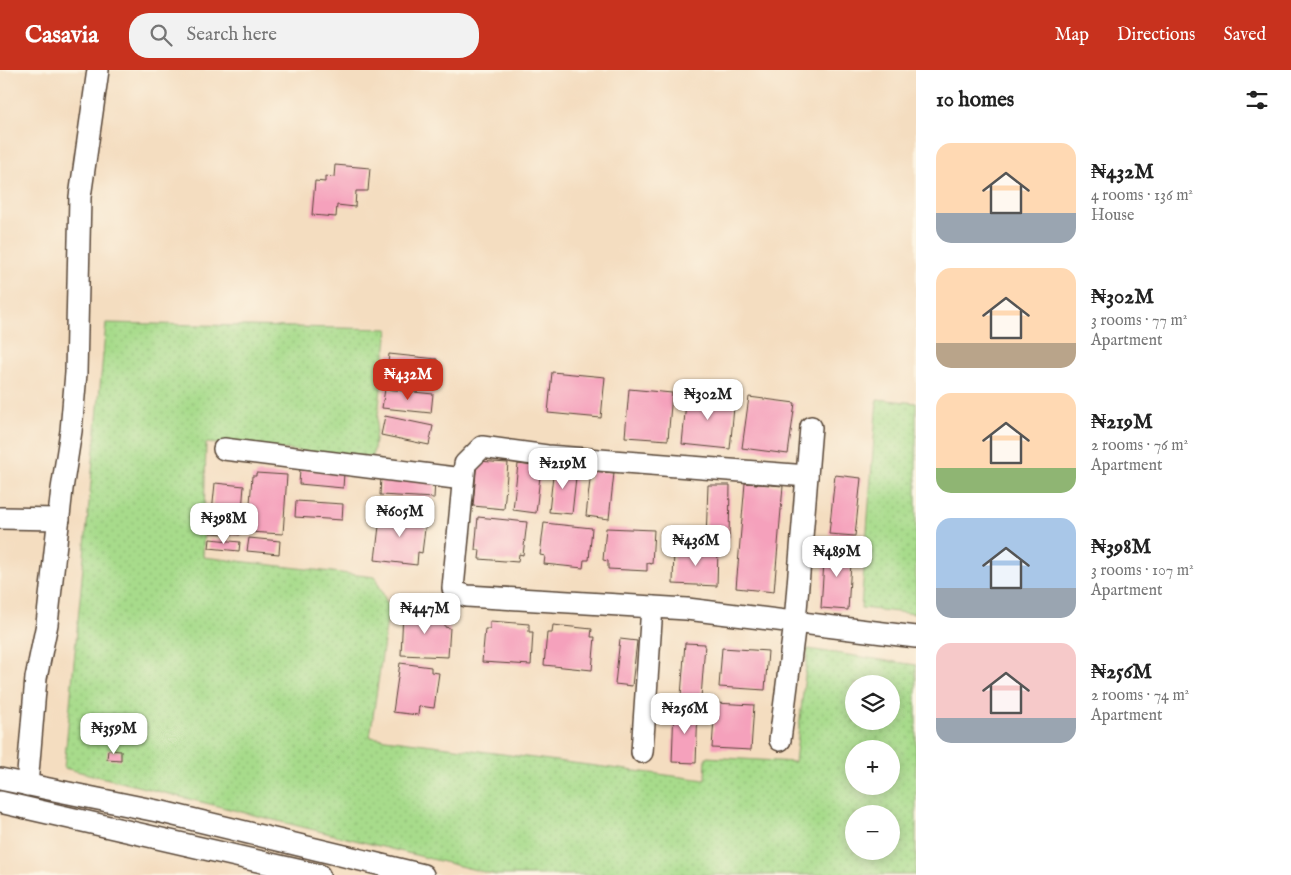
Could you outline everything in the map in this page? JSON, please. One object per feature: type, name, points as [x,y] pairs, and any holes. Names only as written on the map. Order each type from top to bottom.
[{"type":"street","points":[[27,784],[36,678],[47,624],[71,431],[76,373],[80,197],[98,70]]},
{"type":"street","points":[[780,740],[795,622],[811,427]]},
{"type":"street","points":[[807,476],[546,456],[482,447],[465,464],[453,588],[458,593],[467,596],[652,607],[916,637]]},
{"type":"street","points":[[224,449],[463,479]]},
{"type":"street","points":[[0,518],[59,519]]},
{"type":"street","points":[[642,752],[652,607]]},
{"type":"street","points":[[0,779],[162,812],[422,875]]},
{"type":"street","points":[[0,802],[319,875]]},
{"type":"green space","points":[[106,323],[388,329],[373,457],[206,443],[203,557],[375,577],[389,607],[370,737],[705,780],[706,757],[795,762],[808,649],[916,665],[916,875],[496,875],[64,768]]},
{"type":"green space","points":[[877,399],[916,403],[916,614],[861,608]]},
{"type":"building","points":[[335,165],[370,168],[368,191],[356,191],[355,207],[337,205],[336,217],[312,215],[315,181],[325,182],[325,176],[334,177]]},
{"type":"building","points":[[389,354],[437,359],[435,378],[387,373]]},
{"type":"building","points":[[552,372],[605,377],[601,418],[548,413]]},
{"type":"building","points":[[385,389],[433,394],[431,413],[382,408]]},
{"type":"building","points":[[629,389],[672,393],[668,440],[625,437]]},
{"type":"building","points":[[687,392],[735,397],[730,449],[682,444]]},
{"type":"building","points":[[749,397],[795,403],[788,454],[742,448]]},
{"type":"building","points":[[385,416],[433,426],[429,445],[381,435]]},
{"type":"building","points":[[477,461],[508,463],[504,509],[473,506]]},
{"type":"building","points":[[518,464],[541,467],[536,513],[513,510]]},
{"type":"building","points":[[554,466],[577,468],[572,514],[549,512]]},
{"type":"building","points":[[300,469],[344,473],[343,488],[299,484]]},
{"type":"building","points":[[591,471],[614,473],[609,519],[586,516]]},
{"type":"building","points":[[256,473],[287,475],[283,534],[248,532],[252,476],[256,476]]},
{"type":"building","points":[[835,475],[861,478],[855,536],[829,534]]},
{"type":"building","points":[[381,477],[435,481],[434,498],[380,495]]},
{"type":"building","points":[[215,483],[244,486],[240,535],[210,533]]},
{"type":"building","points":[[745,483],[783,486],[774,592],[736,588]]},
{"type":"building","points":[[708,485],[730,485],[729,540],[706,540]]},
{"type":"building","points":[[296,501],[343,504],[342,520],[295,517]]},
{"type":"building","points":[[381,509],[416,514],[415,520],[426,521],[422,553],[418,552],[417,565],[375,560]]},
{"type":"building","points":[[478,517],[527,522],[523,555],[519,554],[518,562],[479,559],[480,550],[475,550]]},
{"type":"building","points":[[544,523],[592,528],[589,560],[584,560],[583,568],[544,564],[545,556],[540,555]]},
{"type":"building","points":[[606,528],[654,530],[652,564],[647,563],[647,571],[608,569],[608,561],[603,560]]},
{"type":"building","points":[[249,538],[280,541],[279,554],[247,551]]},
{"type":"building","points":[[210,539],[240,542],[239,551],[209,548]]},
{"type":"building","points":[[825,546],[852,547],[848,610],[821,608]]},
{"type":"building","points":[[674,547],[718,549],[717,586],[673,584]]},
{"type":"building","points":[[403,612],[445,615],[445,627],[450,628],[448,657],[401,655]]},
{"type":"building","points":[[490,621],[529,624],[529,632],[533,632],[531,665],[482,662],[485,629],[490,629]]},
{"type":"building","points":[[553,625],[592,629],[591,637],[595,637],[592,670],[544,665],[547,633],[552,633]]},
{"type":"building","points":[[620,639],[637,641],[632,686],[615,684]]},
{"type":"building","points":[[685,643],[705,644],[701,698],[681,696]]},
{"type":"building","points":[[722,648],[768,651],[765,690],[719,687]]},
{"type":"building","points":[[400,663],[431,667],[431,672],[439,673],[434,708],[419,706],[418,715],[393,712]]},
{"type":"building","points":[[715,703],[754,705],[751,750],[712,748]]},
{"type":"building","points":[[674,707],[698,708],[696,763],[672,762]]},
{"type":"building","points":[[108,750],[121,751],[121,760],[107,759]]}]
